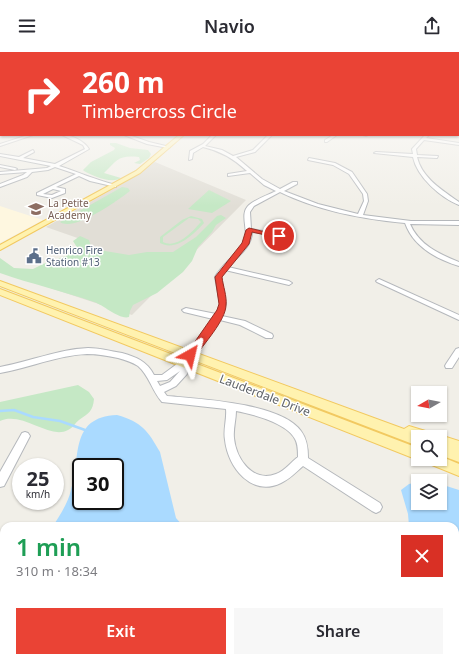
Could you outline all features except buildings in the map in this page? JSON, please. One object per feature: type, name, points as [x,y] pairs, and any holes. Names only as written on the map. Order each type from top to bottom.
[{"type":"main road","points":[[0,248],[133,174],[165,149]]},
{"type":"main road","name":"Lauderdale Drive","points":[[0,283],[411,451]]},
{"type":"main road","name":"Lauderdale Drive","points":[[0,292],[411,437]]},
{"type":"main road","points":[[354,416],[411,432]]},
{"type":"main road","points":[[447,443],[459,447]]},
{"type":"main road","points":[[447,452],[459,456]]},
{"type":"main road","points":[[447,465],[459,470]]},
{"type":"street","points":[[0,173],[31,171],[55,166],[80,154],[85,149]]},
{"type":"street","points":[[190,159],[191,152],[196,149]]},
{"type":"street","points":[[217,149],[233,157],[263,183],[279,191],[322,206],[360,216],[407,222],[459,223]]},
{"type":"street","points":[[233,157],[254,152],[256,149]]},
{"type":"street","points":[[415,149],[419,171],[423,177],[459,204]]},
{"type":"street","points":[[19,159],[33,151]]},
{"type":"street","points":[[376,153],[437,157]]},
{"type":"street","points":[[0,155],[55,166],[92,180],[116,184]]},
{"type":"street","points":[[310,159],[334,164],[351,173],[366,194],[366,201],[360,216]]},
{"type":"street","points":[[1,166],[19,169],[17,171]]},
{"type":"street","points":[[0,186],[31,171]]},
{"type":"street","points":[[230,175],[249,172]]},
{"type":"street","points":[[52,187],[79,174]]},
{"type":"street","points":[[0,181],[16,179]]},
{"type":"street","points":[[153,378],[164,378],[187,359],[218,317],[223,304],[218,280],[224,268],[245,244],[249,230],[246,215],[248,209],[252,205],[295,183]]},
{"type":"street","points":[[407,222],[411,233],[424,246],[459,264]]},
{"type":"street","points":[[249,230],[273,234],[288,239]]},
{"type":"street","points":[[224,268],[289,283]]},
{"type":"street","points":[[379,281],[459,318]]},
{"type":"street","points":[[186,310],[242,323],[269,336]]},
{"type":"street","points":[[0,370],[31,364],[75,351],[97,350],[132,359],[142,365],[153,378],[161,396],[169,401],[230,406],[253,411],[292,428],[301,440],[303,460]]},
{"type":"street","points":[[449,366],[459,351]]},
{"type":"street","points":[[158,390],[173,384],[184,372],[187,359]]},
{"type":"street","points":[[230,406],[229,431],[233,452],[237,464],[252,480],[259,482],[270,482],[280,479],[303,460]]},
{"type":"street","points":[[0,482],[25,436]]},
{"type":"street","points":[[303,460],[376,507]]},
{"type":"shaded area","points":[[155,162],[246,200],[132,315],[29,281],[89,242],[46,227],[129,180]]},
{"type":"shaded area","points":[[0,206],[12,210],[43,220],[0,243]]},
{"type":"green space","points":[[143,149],[148,150],[151,154],[149,158],[140,164],[134,163],[140,160],[139,157],[123,157],[116,161],[104,173],[121,178],[117,180],[102,179],[83,170],[91,162],[114,150]]},
{"type":"green space","points":[[122,187],[128,188],[130,191],[95,214],[75,223],[66,224],[60,222]]},
{"type":"green space","points":[[209,190],[231,201],[212,213],[188,209]]},
{"type":"green space","points":[[221,215],[226,218],[216,225],[212,232],[198,247],[192,261],[183,272],[157,293],[133,305],[129,317],[121,316],[94,302],[71,294],[0,273],[0,258],[14,268],[33,269],[66,256],[78,249],[73,241],[80,236],[89,240],[91,246],[99,250],[129,255],[147,252],[173,252],[196,237],[217,216]]},
{"type":"green space","points":[[191,216],[202,219],[204,223],[190,237],[178,244],[166,245],[160,243],[160,237],[182,220]],"holes":[[[189,218],[198,219],[201,222],[184,238],[174,243],[168,244],[163,242],[163,237]]]},
{"type":"green space","points":[[78,385],[89,392],[94,399],[93,406],[90,411],[68,430],[61,432],[53,431],[18,420],[9,419],[0,421],[0,402]]},
{"type":"green space","points":[[256,386],[411,443],[411,447]]},
{"type":"water","points":[[117,415],[133,421],[143,428],[152,438],[160,452],[176,518],[180,522],[56,522],[64,510],[72,486],[72,510],[124,510],[124,458],[76,458],[84,431],[91,423],[102,417]]},
{"type":"water","points":[[411,484],[411,510],[447,510],[447,486],[459,490],[459,522],[409,522],[408,514],[401,490]]},
{"type":"waterway","points":[[0,411],[14,410],[33,417],[60,421],[85,430]]},
{"type":"place","name":"La Petite Academy","points":[[36,209]]},
{"type":"place","name":"Henrico Fire Station #13","points":[[34,256]]},
{"type":"route","points":[[190,355],[214,324],[221,310],[223,304],[218,283],[219,274],[248,240],[249,230],[266,232],[279,236]]}]
